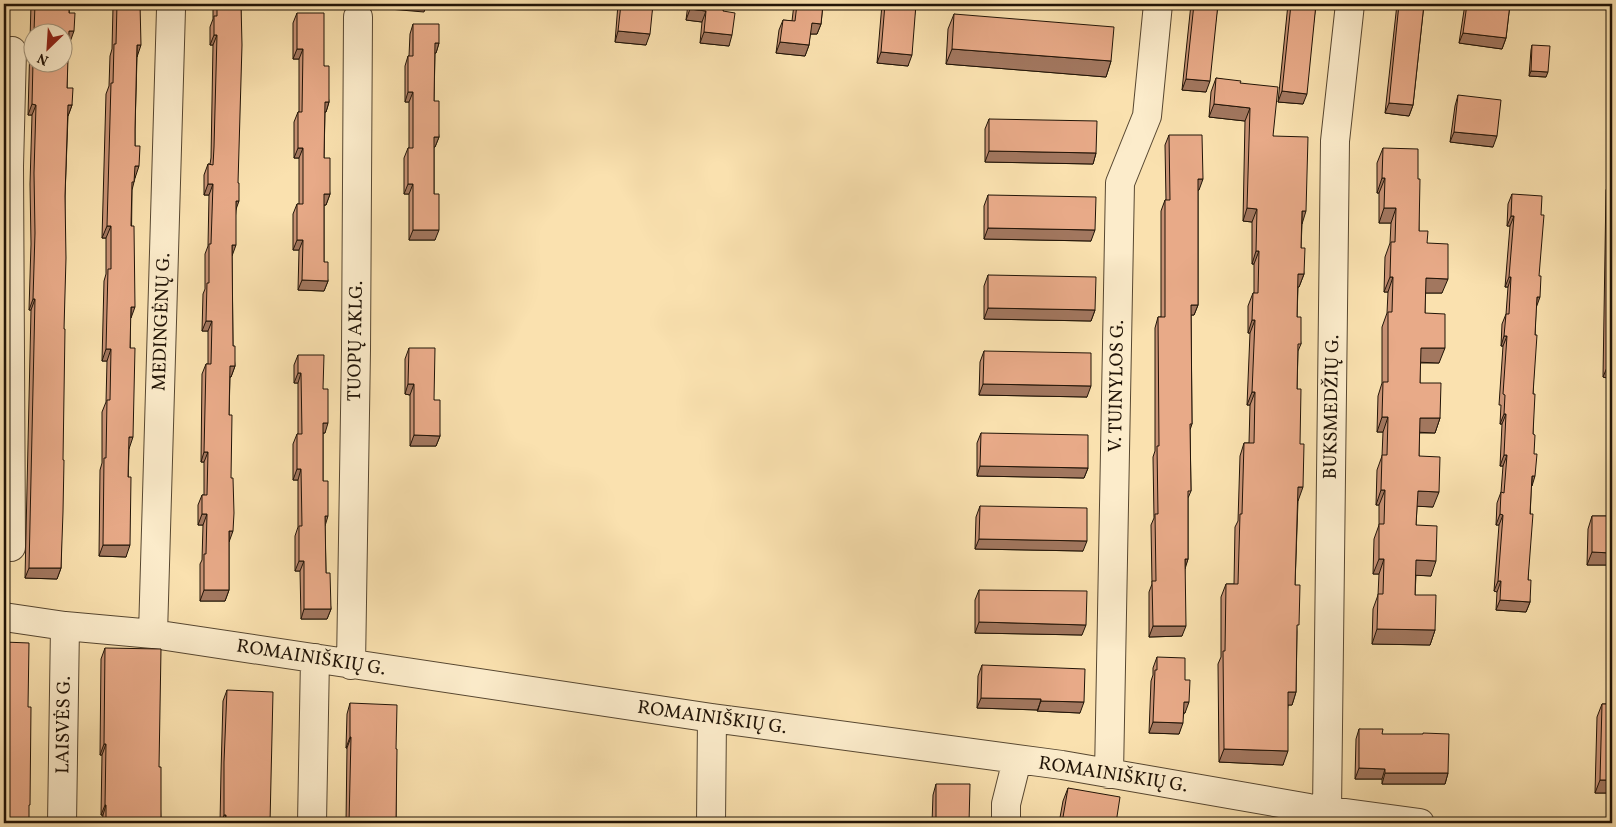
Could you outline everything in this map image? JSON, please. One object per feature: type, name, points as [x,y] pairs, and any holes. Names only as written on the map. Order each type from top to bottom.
[{"type":"street","name":"V. TUINYLOS G.","points":[[1110,774],[1120,183],[1147,116],[1158,4]]},
{"type":"street","name":"BUKSMEDŽIŲ G.","points":[[1315,814],[1335,141],[1350,4]]},
{"type":"street","name":"MEDINGĖNŲ G.","points":[[153,634],[171,9]]},
{"type":"street","name":"TUOPŲ AKLG.","points":[[350,665],[356,350],[358,17]]},
{"type":"street","points":[[11,547],[6,166],[12,51]]},
{"type":"street","name":"ROMAINIŠKIŲ G.","points":[[4,617],[66,626],[153,634],[712,718],[1062,765],[1315,814],[1420,823]]},
{"type":"street","name":"LAISVĖS G.","points":[[62,823],[66,626]]},
{"type":"street","points":[[312,823],[316,658]]},
{"type":"street","points":[[711,823],[712,718]]},
{"type":"street","points":[[1006,823],[1006,804],[1017,760]]},
{"type":"building","points":[[35,4],[69,4],[69,13],[75,13],[74,31],[72,31],[72,22],[34,22]]},
{"type":"building","points":[[117,4],[140,4],[141,45],[137,45],[135,146],[140,146],[139,166],[135,166],[134,182],[132,182],[131,226],[134,226],[135,307],[131,307],[130,348],[135,348],[133,437],[129,437],[128,477],[131,477],[130,545],[103,545],[104,458],[106,458],[107,400],[110,400],[111,349],[106,349],[108,269],[111,269],[111,226],[107,226],[111,83],[113,83],[114,44],[116,44]]},
{"type":"building","points":[[217,4],[241,4],[239,201],[236,201],[236,245],[232,245],[233,346],[235,346],[235,366],[230,366],[229,415],[232,415],[231,478],[233,478],[234,513],[233,531],[229,531],[229,590],[204,590],[207,514],[202,514],[202,495],[207,495],[208,452],[204,452],[206,364],[211,364],[212,321],[206,321],[213,184],[208,184],[208,164],[213,165],[217,35],[214,35],[214,16],[217,16]]},
{"type":"building","points":[[621,4],[653,4],[650,34],[618,31]]},
{"type":"building","points":[[691,4],[724,4],[723,11],[735,13],[732,35],[704,32],[706,11],[690,9]]},
{"type":"building","points":[[797,4],[823,4],[821,24],[812,23],[809,45],[780,42],[783,20],[795,21]]},
{"type":"building","points":[[885,4],[916,4],[912,55],[881,52]]},
{"type":"building","points":[[1194,4],[1218,4],[1210,81],[1186,79]]},
{"type":"building","points":[[1291,4],[1316,4],[1307,94],[1282,91]]},
{"type":"building","points":[[1399,4],[1424,4],[1413,105],[1389,103]]},
{"type":"building","points":[[1467,4],[1510,4],[1506,38],[1463,33]]},
{"type":"building","points":[[297,13],[324,13],[324,66],[329,66],[329,102],[325,102],[324,158],[330,158],[330,194],[324,194],[324,262],[328,262],[328,281],[302,280],[303,240],[297,240],[297,204],[303,204],[303,148],[298,148],[298,112],[302,112],[303,49],[297,49]]},
{"type":"building","points":[[954,14],[1114,27],[1111,61],[952,49]]},
{"type":"building","points":[[413,24],[439,24],[439,43],[435,43],[434,101],[439,101],[439,137],[434,137],[434,194],[439,194],[439,230],[413,230],[413,184],[408,184],[408,148],[413,148],[413,92],[408,92],[408,56],[413,56]]},
{"type":"building","points":[[1532,45],[1550,46],[1548,72],[1531,71]]},
{"type":"building","points":[[33,72],[68,72],[67,88],[73,88],[72,105],[68,105],[65,196],[64,460],[61,568],[29,568],[35,299],[33,299],[36,105],[32,104]]},
{"type":"building","points":[[1216,78],[1241,81],[1240,83],[1278,87],[1273,136],[1308,137],[1306,211],[1302,211],[1301,248],[1305,248],[1304,274],[1298,274],[1297,317],[1301,317],[1297,389],[1301,389],[1300,444],[1304,444],[1303,487],[1298,487],[1295,585],[1300,585],[1299,625],[1297,625],[1296,692],[1288,692],[1288,751],[1224,749],[1223,651],[1225,651],[1226,584],[1238,584],[1244,443],[1254,443],[1255,392],[1252,392],[1255,320],[1252,320],[1253,293],[1258,293],[1259,251],[1256,251],[1257,209],[1247,208],[1250,108],[1214,104]]},
{"type":"building","points":[[1458,95],[1501,100],[1497,136],[1454,132]]},
{"type":"building","points":[[989,119],[1097,121],[1096,153],[989,151]]},
{"type":"building","points":[[1169,135],[1202,135],[1203,179],[1198,179],[1198,305],[1191,305],[1191,491],[1188,491],[1188,559],[1185,559],[1186,626],[1153,626],[1152,581],[1156,581],[1155,514],[1158,514],[1158,317],[1165,317],[1165,200],[1170,200]]},
{"type":"building","points":[[1383,148],[1418,149],[1418,179],[1420,179],[1419,231],[1428,231],[1427,243],[1448,244],[1448,279],[1426,278],[1425,313],[1445,314],[1445,348],[1421,348],[1420,383],[1441,383],[1440,418],[1420,418],[1419,456],[1440,457],[1439,492],[1418,491],[1416,525],[1437,526],[1436,561],[1416,560],[1415,595],[1436,595],[1435,630],[1377,629],[1378,594],[1383,594],[1384,559],[1379,559],[1379,524],[1384,524],[1385,490],[1381,490],[1382,455],[1387,455],[1388,417],[1382,417],[1383,382],[1388,382],[1388,312],[1392,312],[1393,277],[1390,277],[1391,242],[1395,242],[1396,208],[1384,208]]},
{"type":"building","points":[[1611,178],[1612,365],[1608,365]]},
{"type":"building","points":[[1512,194],[1542,196],[1541,215],[1544,215],[1539,276],[1541,276],[1540,297],[1537,297],[1535,335],[1537,335],[1533,394],[1535,394],[1533,434],[1535,435],[1534,454],[1537,454],[1535,476],[1532,476],[1530,514],[1533,514],[1528,580],[1531,580],[1530,602],[1500,600],[1501,581],[1498,581],[1503,515],[1500,514],[1501,492],[1504,493],[1507,455],[1504,455],[1506,414],[1504,414],[1505,395],[1503,394],[1507,336],[1504,336],[1506,314],[1509,314],[1511,277],[1509,277],[1514,216],[1511,216]]},
{"type":"building","points":[[988,195],[1096,197],[1095,230],[988,228]]},
{"type":"building","points":[[988,275],[1096,277],[1095,310],[988,308]]},
{"type":"building","points":[[409,348],[435,348],[434,400],[440,400],[440,436],[414,435],[414,384],[408,384]]},
{"type":"building","points":[[984,351],[1091,353],[1091,386],[983,384]]},
{"type":"building","points":[[298,355],[324,355],[323,389],[328,389],[328,423],[323,423],[323,481],[328,481],[328,516],[325,516],[326,573],[330,573],[331,609],[304,609],[304,561],[299,561],[299,526],[302,526],[301,469],[297,469],[297,434],[302,434],[301,373],[298,373]]},
{"type":"building","points":[[981,433],[1088,435],[1088,468],[980,466]]},
{"type":"building","points":[[980,506],[1087,508],[1087,541],[979,539]]},
{"type":"building","points":[[1592,516],[1612,516],[1612,567],[1611,553],[1592,552]]},
{"type":"building","points":[[979,590],[1087,591],[1086,625],[979,622]]},
{"type":"building","points":[[4,642],[29,643],[28,707],[31,707],[29,823],[4,823]]},
{"type":"building","points":[[105,648],[161,649],[159,767],[161,767],[161,823],[106,823],[106,744],[104,744]]},
{"type":"building","points":[[1157,657],[1185,658],[1185,680],[1190,680],[1189,702],[1184,702],[1183,723],[1153,722]]},
{"type":"building","points":[[982,665],[1085,669],[1084,702],[981,698]]},
{"type":"building","points":[[227,690],[273,692],[270,823],[226,823],[226,815],[224,815],[224,762]]},
{"type":"building","points":[[350,703],[397,705],[396,823],[349,823]]},
{"type":"building","points":[[1602,704],[1612,704],[1612,780],[1600,780]]},
{"type":"building","points":[[1359,729],[1383,729],[1382,734],[1449,734],[1448,773],[1385,773],[1385,769],[1359,768]]},
{"type":"building","points":[[936,784],[970,784],[969,823],[936,823]]},
{"type":"building","points":[[1068,788],[1120,797],[1116,823],[1062,823]]}]
